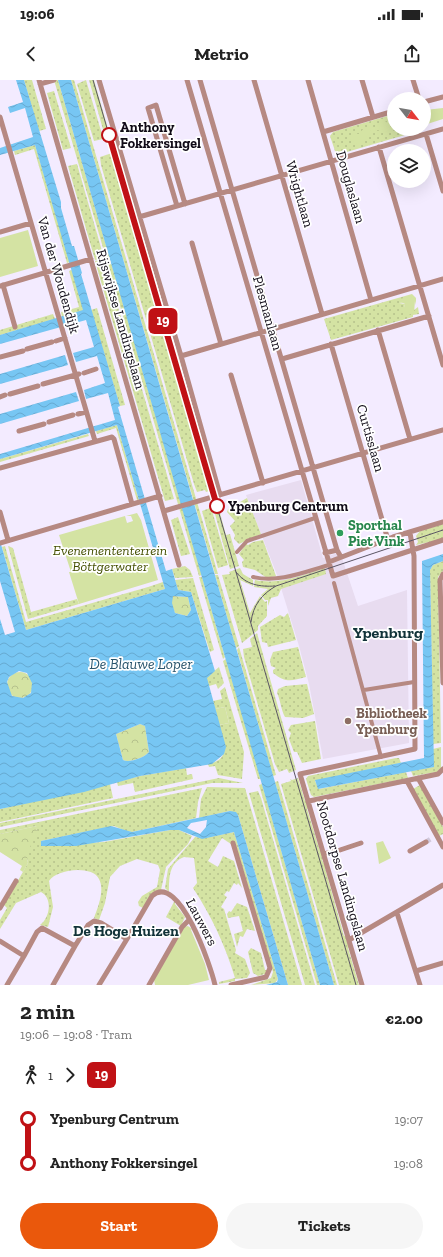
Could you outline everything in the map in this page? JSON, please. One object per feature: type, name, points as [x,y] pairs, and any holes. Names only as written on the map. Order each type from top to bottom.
[{"type":"street","points":[[101,80],[139,217],[181,356],[220,495]]},
{"type":"street","name":"Plesmanlaan","points":[[187,80],[260,333],[333,576],[413,550]]},
{"type":"street","name":"Plesmanlaan","points":[[200,80],[274,329],[337,550],[341,557]]},
{"type":"street","name":"Wrightlaan","points":[[254,80],[322,314]]},
{"type":"street","name":"Douglaslaan","points":[[308,80],[371,300]]},
{"type":"street","points":[[362,80],[373,117]]},
{"type":"street","points":[[413,80],[417,92]]},
{"type":"street","points":[[40,82],[51,81]]},
{"type":"street","name":"Rijswijkse Landingslaan","points":[[40,82],[179,565]]},
{"type":"street","points":[[431,100],[443,97]]},
{"type":"street","points":[[177,206],[148,108],[156,106],[185,204]]},
{"type":"street","points":[[323,132],[387,113]]},
{"type":"street","name":"Van der Woudendijk","points":[[0,116],[2,130],[8,144],[58,317],[80,374],[86,412],[95,441]]},
{"type":"street","points":[[431,133],[443,129]]},
{"type":"street","points":[[139,217],[419,136]]},
{"type":"street","points":[[427,136],[443,191]]},
{"type":"street","points":[[379,147],[443,365]]},
{"type":"street","points":[[0,232],[31,223]]},
{"type":"street","points":[[192,243],[221,344]]},
{"type":"street","points":[[15,327],[1,285],[91,259]]},
{"type":"street","points":[[181,356],[443,279]]},
{"type":"street","points":[[282,359],[429,316]]},
{"type":"street","points":[[378,330],[410,439]]},
{"type":"street","points":[[0,357],[65,338]]},
{"type":"street","name":"Curtisslaan","points":[[331,344],[388,540]]},
{"type":"street","points":[[5,396],[96,370]]},
{"type":"street","points":[[231,375],[263,483]]},
{"type":"street","points":[[19,431],[86,412]]},
{"type":"street","points":[[164,511],[443,430]]},
{"type":"street","points":[[0,468],[110,437],[113,438],[132,504]]},
{"type":"street","points":[[1,542],[160,496]]},
{"type":"street","points":[[0,512],[8,540]]},
{"type":"street","points":[[237,552],[247,541],[315,518]]},
{"type":"street","points":[[253,577],[267,580],[277,579],[329,564],[341,557],[443,522]]},
{"type":"street","points":[[334,584],[381,757],[415,749],[413,550],[410,533]]},
{"type":"street","points":[[413,550],[443,540]]},
{"type":"street","points":[[325,553],[337,550]]},
{"type":"street","points":[[443,574],[440,580],[443,683]]},
{"type":"street","points":[[364,690],[414,682]]},
{"type":"street","name":"Nootdorpse Landingslaan","points":[[362,985],[300,774],[381,757]]},
{"type":"street","points":[[309,801],[438,774],[443,769]]},
{"type":"street","points":[[418,778],[443,823]]},
{"type":"street","points":[[407,781],[435,837],[443,846]]},
{"type":"street","points":[[410,851],[426,842]]},
{"type":"street","points":[[231,985],[248,983],[266,977],[270,968],[233,843]]},
{"type":"street","points":[[340,850],[361,843]]},
{"type":"street","points":[[324,854],[333,851]]},
{"type":"street","points":[[0,908],[16,881]]},
{"type":"street","points":[[349,940],[443,885]]},
{"type":"street","name":"Lauwers","points":[[127,939],[152,896],[156,893],[162,892],[175,898],[189,920],[208,961],[215,985]]},
{"type":"street","points":[[397,913],[420,985]]},
{"type":"street","points":[[148,985],[182,927],[189,920]]},
{"type":"street","points":[[53,985],[88,925],[92,922],[99,922],[127,939],[99,985]]},
{"type":"street","points":[[7,985],[37,932],[42,928],[75,946]]},
{"type":"street","points":[[0,942],[24,956]]},
{"type":"street","points":[[416,971],[443,963]]},
{"type":"shaded area","points":[[301,480],[323,558],[340,552],[358,606],[407,590],[409,743],[323,759],[309,684],[299,646],[277,575],[246,495]]},
{"type":"green space","points":[[24,80],[32,80],[46,129],[39,131]]},
{"type":"green space","points":[[54,80],[58,80],[202,575],[199,576]]},
{"type":"green space","points":[[71,80],[74,80],[218,574],[215,574]]},
{"type":"green space","points":[[86,80],[104,141],[103,139],[94,141],[77,84]]},
{"type":"green space","points":[[89,80],[94,80],[111,139],[106,140]]},
{"type":"green space","points":[[54,91],[71,148],[63,150],[47,93]]},
{"type":"green space","points":[[443,108],[443,119],[431,123],[431,109]]},
{"type":"green space","points":[[387,116],[387,136],[402,136],[340,154],[335,151],[330,136],[333,132]]},
{"type":"green space","points":[[383,120],[387,122],[387,132],[384,133],[378,130],[370,131],[366,137],[366,140],[362,144],[354,143],[350,138],[353,134],[359,134],[364,128],[377,127]]},
{"type":"green space","points":[[35,145],[70,262],[67,263],[34,149],[15,155],[14,151]]},
{"type":"green space","points":[[118,151],[119,153],[117,154],[133,210],[135,209],[140,226],[138,227],[152,274],[154,274],[156,280],[154,281],[174,349],[176,349],[181,366],[179,366],[189,401],[191,401],[192,406],[190,407],[214,489],[206,492],[205,490],[197,492],[194,484],[101,165],[100,157]]},
{"type":"green space","points":[[77,164],[104,258],[95,260],[68,166]]},
{"type":"green space","points":[[28,230],[38,266],[0,277],[0,238]]},
{"type":"green space","points":[[104,259],[174,499],[165,501],[95,261]]},
{"type":"green space","points":[[72,270],[84,311],[62,317],[61,312],[79,307],[69,271]]},
{"type":"green space","points":[[412,294],[416,298],[416,305],[415,301],[399,303],[405,304],[404,308],[414,310],[418,307],[419,314],[331,340],[324,319]]},
{"type":"green space","points":[[411,296],[415,301],[414,313],[408,315],[403,311],[405,304],[399,301],[400,299]]},
{"type":"green space","points":[[97,308],[125,405],[120,406],[91,310]]},
{"type":"green space","points":[[53,314],[55,319],[0,335],[0,330]]},
{"type":"green space","points":[[117,425],[139,500],[137,500],[116,428],[97,434],[96,431]]},
{"type":"green space","points":[[88,434],[89,436],[0,462],[0,459]]},
{"type":"green space","points":[[247,498],[261,534],[239,544],[234,539],[235,535],[230,526],[235,521],[227,512],[228,509]]},
{"type":"green space","points":[[217,502],[226,535],[230,534],[239,566],[230,569],[212,503]]},
{"type":"green space","points":[[210,504],[228,565],[218,568],[202,511],[210,508]]},
{"type":"green space","name":"Evenemententerrein Böttgerwater","points":[[137,513],[141,520],[158,580],[79,604],[69,572],[71,572],[59,535],[125,516],[127,523],[133,521],[131,516],[126,516]]},
{"type":"green space","points":[[178,517],[190,554],[181,556],[171,520]]},
{"type":"green space","points":[[443,524],[443,539],[416,545],[418,542],[416,536],[420,531]]},
{"type":"green space","points":[[263,540],[276,576],[267,578],[255,570],[243,567],[242,562],[244,560],[239,554],[246,544],[248,545],[253,542]]},
{"type":"green space","points":[[5,546],[26,622],[163,582],[165,589],[26,630],[2,547]]},
{"type":"green space","points":[[8,546],[13,548],[31,612],[77,599],[79,604],[28,619]]},
{"type":"green space","points":[[443,561],[443,571],[438,577],[441,743],[433,744],[430,570],[433,565]]},
{"type":"green space","points":[[185,566],[190,570],[193,577],[175,578],[172,569]]},
{"type":"green space","points":[[240,568],[243,574],[253,580],[253,586],[240,580],[250,613],[260,596],[265,602],[267,601],[267,616],[258,626],[258,630],[242,643],[222,575],[230,574],[229,572]]},
{"type":"green space","points":[[325,568],[326,574],[281,589],[278,596],[271,598],[268,606],[268,600],[265,600],[261,595],[268,589],[254,587],[255,580],[282,581]]},
{"type":"green space","points":[[215,575],[218,575],[239,646],[236,648]]},
{"type":"green space","points":[[199,577],[202,577],[225,657],[223,659]]},
{"type":"green space","points":[[193,578],[214,650],[210,652],[191,592],[178,590],[175,580]]},
{"type":"green space","points":[[173,596],[188,597],[191,610],[187,616],[175,613],[171,603]]},
{"type":"green space","points":[[288,613],[296,640],[268,647],[267,643],[262,642],[260,627],[280,615],[284,617]]},
{"type":"green space","points":[[257,633],[296,770],[289,773],[287,769],[279,772],[275,764],[244,657],[243,649],[252,647],[250,639]]},
{"type":"green space","points":[[239,647],[276,775],[273,776],[237,650]]},
{"type":"green space","points":[[298,647],[306,677],[285,680],[273,673],[273,670],[276,668],[271,666],[270,660],[273,652]]},
{"type":"green space","points":[[226,659],[261,779],[258,779],[223,661]]},
{"type":"green space","points":[[219,667],[224,683],[218,689],[216,684],[209,686],[206,678]]},
{"type":"green space","points":[[20,672],[29,676],[33,685],[29,694],[20,698],[11,694],[7,685],[11,676]]},
{"type":"green space","points":[[307,684],[314,714],[303,718],[285,717],[277,693],[278,689],[285,686]]},
{"type":"green space","points":[[225,687],[244,752],[242,779],[218,775],[215,766],[209,767],[208,764],[216,762],[223,754],[224,743],[219,725],[229,723],[225,707],[215,709],[213,701],[222,699],[220,691]]},
{"type":"green space","points":[[225,707],[229,723],[219,725],[215,709]]},
{"type":"green space","points":[[315,721],[321,759],[302,763],[297,752],[294,752],[289,739],[291,733],[288,730],[291,725]]},
{"type":"green space","points":[[140,724],[145,726],[149,752],[136,759],[129,761],[123,760],[116,734]]},
{"type":"green space","points":[[441,747],[441,768],[437,772],[413,776],[411,771],[433,767],[433,749]]},
{"type":"green space","points":[[399,758],[401,763],[315,781],[319,789],[406,772],[408,778],[314,797],[311,795],[306,779],[308,776]]},
{"type":"green space","points":[[186,768],[187,775],[192,774],[193,779],[135,792],[133,783],[118,786],[117,782],[140,776]]},
{"type":"green space","points":[[219,778],[243,783],[212,783],[0,827],[0,823]]},
{"type":"green space","points":[[298,778],[305,801],[307,801],[309,808],[307,809],[320,851],[322,851],[324,859],[322,860],[326,867],[325,868],[344,936],[346,935],[350,947],[348,948],[359,985],[339,985],[281,784],[291,781],[290,779],[292,780]]},
{"type":"green space","points":[[278,781],[337,985],[334,985],[275,782]]},
{"type":"green space","points":[[110,784],[113,798],[0,822],[0,809]]},
{"type":"green space","points":[[262,784],[320,985],[317,985],[259,785]]},
{"type":"green space","points":[[420,785],[443,827],[443,834],[439,836],[413,789]]},
{"type":"green space","points":[[207,787],[245,788],[302,985],[288,985],[238,815],[230,811],[199,818],[201,799]]},
{"type":"green space","points":[[202,788],[196,818],[132,832],[114,826],[41,841],[42,846],[104,842],[170,830],[179,830],[192,836],[188,844],[166,867],[161,890],[151,894],[143,908],[139,906],[138,902],[142,896],[157,887],[160,870],[158,865],[137,859],[120,866],[110,877],[105,903],[99,920],[94,918],[101,893],[101,883],[99,879],[89,872],[74,870],[59,874],[49,881],[53,907],[48,927],[40,925],[46,918],[49,908],[49,903],[45,895],[41,892],[16,903],[0,929],[0,920],[7,908],[4,905],[28,863],[26,854],[37,826],[0,834],[0,830]]},
{"type":"green space","points":[[258,791],[315,985],[305,985],[249,793]]},
{"type":"green space","points":[[37,826],[37,831],[29,848],[27,858],[28,863],[23,872],[20,870],[22,866],[0,852],[0,834]]},
{"type":"green space","points":[[234,832],[278,979],[275,983],[251,985],[271,978],[273,972],[235,842],[231,844],[222,838],[208,861],[218,867],[223,856],[234,861],[242,888],[238,883],[237,885],[234,883],[229,892],[227,891],[224,895],[227,897],[221,907],[224,909],[236,950],[235,953],[245,959],[250,973],[247,978],[235,979],[235,981],[219,984],[219,982],[235,978],[227,954],[217,932],[193,888],[197,883],[194,858],[184,857],[175,863],[171,871],[169,892],[165,888],[168,869],[195,837],[205,838]]},
{"type":"green space","points":[[383,841],[391,858],[379,864],[376,843]]},
{"type":"green space","points":[[175,900],[175,904],[185,917],[181,926],[166,917]]},
{"type":"green space","points":[[237,903],[247,907],[255,931],[247,929],[243,937],[240,936],[237,947],[234,934],[243,931],[239,916],[228,918],[227,914],[229,911],[231,912]]},
{"type":"green space","points":[[188,926],[192,929],[191,930],[205,964],[209,980],[188,985],[155,985],[154,980],[184,927]]},
{"type":"green space","points":[[251,948],[261,953],[265,970],[267,970],[265,974],[258,976],[253,973],[248,952]]},
{"type":"water","name":"De Blauwe Loper","points":[[16,80],[24,80],[61,202],[61,208],[72,246],[74,246],[82,273],[81,274],[120,406],[118,407],[166,571],[172,569],[178,590],[191,592],[215,671],[207,678],[226,747],[224,754],[212,764],[140,776],[84,792],[0,809],[0,619],[5,635],[15,632],[0,581],[0,541],[26,630],[165,589],[117,425],[0,459],[0,454],[115,420],[108,393],[86,399],[84,390],[105,383],[97,356],[76,362],[73,353],[94,347],[86,320],[0,344],[0,335],[83,310],[35,145],[0,155],[0,148],[33,137],[25,108],[10,113],[8,107],[23,102]],"holes":[[[173,596],[188,597],[191,610],[187,616],[175,613],[172,603]],[[19,671],[27,673],[32,683],[31,693],[23,698],[12,696],[7,682],[9,677]],[[140,724],[145,726],[149,752],[136,759],[129,761],[123,760],[116,734]]]},
{"type":"water","points":[[58,80],[71,80],[334,985],[320,985]]},
{"type":"water","points":[[65,355],[68,365],[0,384],[0,374]]},
{"type":"water","points":[[76,392],[79,401],[0,424],[0,414]]},
{"type":"water","points":[[443,554],[443,561],[433,565],[430,570],[434,767],[318,789],[315,780],[424,758],[422,561]]},
{"type":"water","points":[[230,811],[236,812],[288,985],[266,985],[277,982],[278,979],[234,832],[202,839],[179,830],[170,830],[76,846],[41,846],[41,841],[111,826],[132,832]],"holes":[[[207,820],[206,827],[200,834],[187,828],[191,823]]]},
{"type":"tunnel","points":[[426,842],[432,838]]},
{"type":"tram line","points":[[93,80],[356,985]]},
{"type":"tram line","name":"19","points":[[109,135],[217,506]]},
{"type":"tram line","points":[[251,622],[256,605],[262,596],[276,586],[443,530]]},
{"type":"tram line","points":[[236,572],[244,580],[254,584],[275,586]]},
{"type":"place","name":"Anthony Fokkersingel","points":[[109,135]]},
{"type":"place","name":"Ypenburg Centrum","points":[[217,506]]},
{"type":"place","name":"Sporthal Piet Vink","points":[[340,533]]},
{"type":"place","name":"Bibliotheek Ypenburg","points":[[348,721]]},
{"type":"district","name":"Ypenburg","points":[[388,632]]},
{"type":"district","name":"De Hoge Huizen","points":[[126,931]]}]
